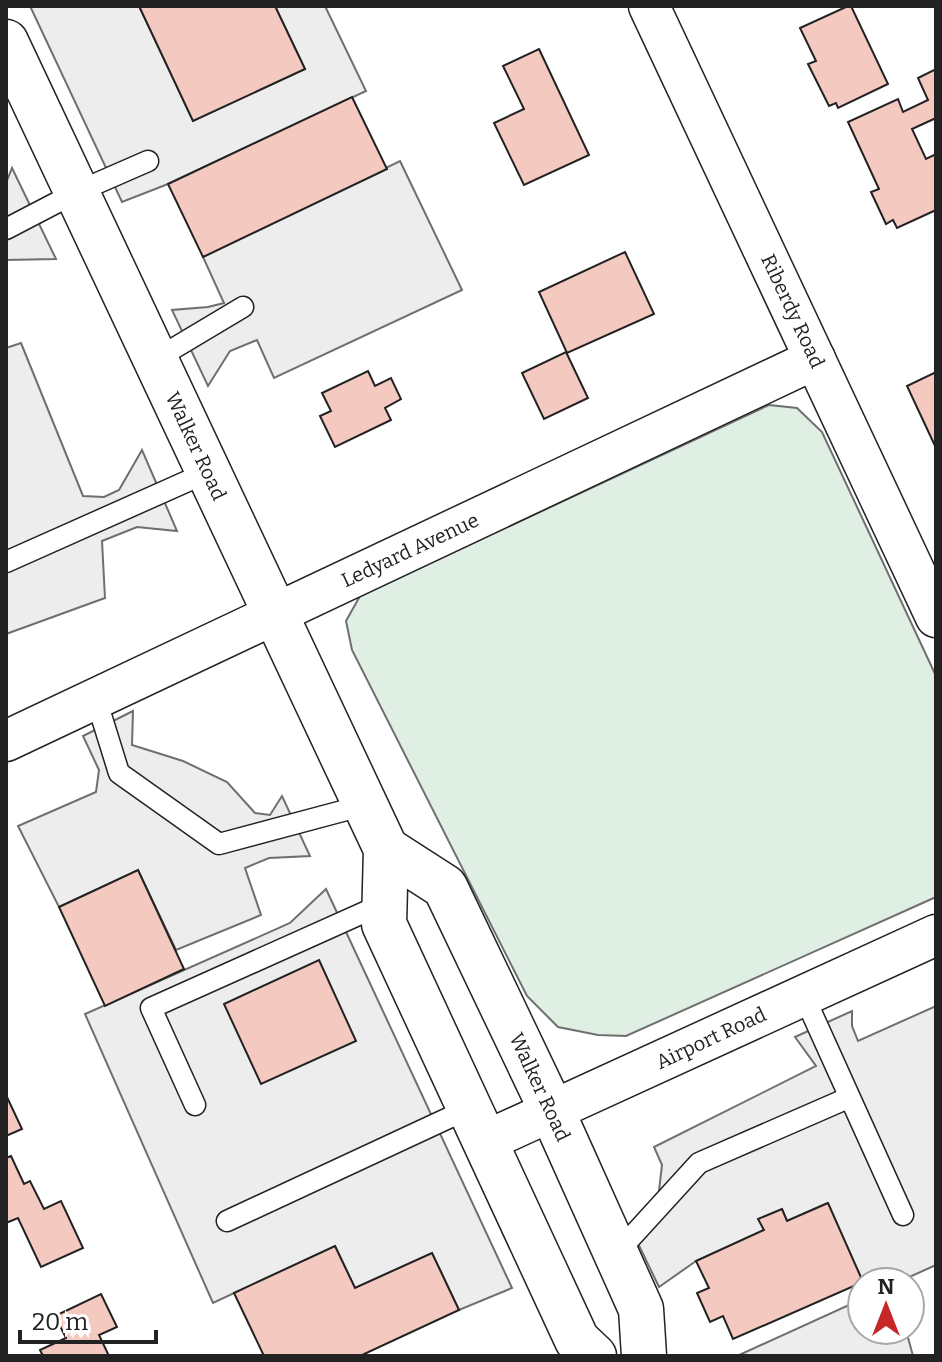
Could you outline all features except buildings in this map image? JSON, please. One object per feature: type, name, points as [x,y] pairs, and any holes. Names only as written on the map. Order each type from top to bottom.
[{"type":"main road","name":"Walker Road","points":[[6,42],[386,849],[384,924],[577,1340],[594,1356]]},
{"type":"main road","name":"Walker Road","points":[[386,849],[445,887],[552,1111],[641,1309],[644,1356]]},
{"type":"street","name":"Riberdy Road","points":[[649,6],[936,617]]},
{"type":"street","name":"Ledyard Avenue","points":[[6,741],[815,359]]},
{"type":"street","name":"Airport Road","points":[[478,1124],[552,1111],[936,935]]},
{"type":"lane","points":[[6,229],[77,192],[148,161]]},
{"type":"lane","points":[[156,359],[243,307]]},
{"type":"lane","points":[[6,562],[208,472]]},
{"type":"lane","points":[[96,699],[119,773],[219,844],[365,805]]},
{"type":"lane","points":[[195,1105],[151,1008],[385,903]]},
{"type":"lane","points":[[804,996],[903,1215]]},
{"type":"lane","points":[[616,1254],[699,1163],[848,1098]]},
{"type":"lane","points":[[227,1221],[478,1124]]},
{"type":"green space","points":[[769,405],[797,408],[822,432],[936,676],[936,897],[626,1036],[598,1035],[558,1027],[527,996],[352,650],[346,621],[360,596]]},
{"type":"shaded area","points":[[30,6],[139,6],[193,121],[305,69],[275,6],[325,6],[366,91],[168,184],[122,202]]},
{"type":"shaded area","points":[[400,161],[462,290],[274,378],[257,340],[230,351],[208,386],[172,310],[224,303],[203,257]]},
{"type":"shaded area","points":[[12,168],[56,259],[6,260],[6,183]]},
{"type":"shaded area","points":[[21,343],[83,496],[104,497],[119,490],[142,450],[177,531],[137,527],[102,541],[105,598],[6,634],[6,348]]},
{"type":"shaded area","points":[[133,711],[132,745],[183,761],[227,782],[255,813],[270,815],[282,796],[310,856],[269,858],[245,868],[261,915],[176,950],[138,870],[59,907],[18,826],[96,792],[99,770],[83,736]]},
{"type":"shaded area","points":[[326,889],[512,1288],[459,1310],[432,1253],[355,1288],[335,1246],[213,1303],[85,1014],[290,923]]},
{"type":"shaded area","points":[[936,1006],[936,1265],[926,1269],[926,1266],[856,1266],[827,1203],[787,1221],[782,1209],[759,1219],[764,1230],[696,1261],[659,1287],[631,1229],[658,1199],[662,1165],[654,1147],[816,1066],[795,1037],[852,1011],[852,1026],[858,1041]]},
{"type":"shaded area","points":[[846,1306],[846,1346],[910,1346],[913,1356],[737,1356]]}]
